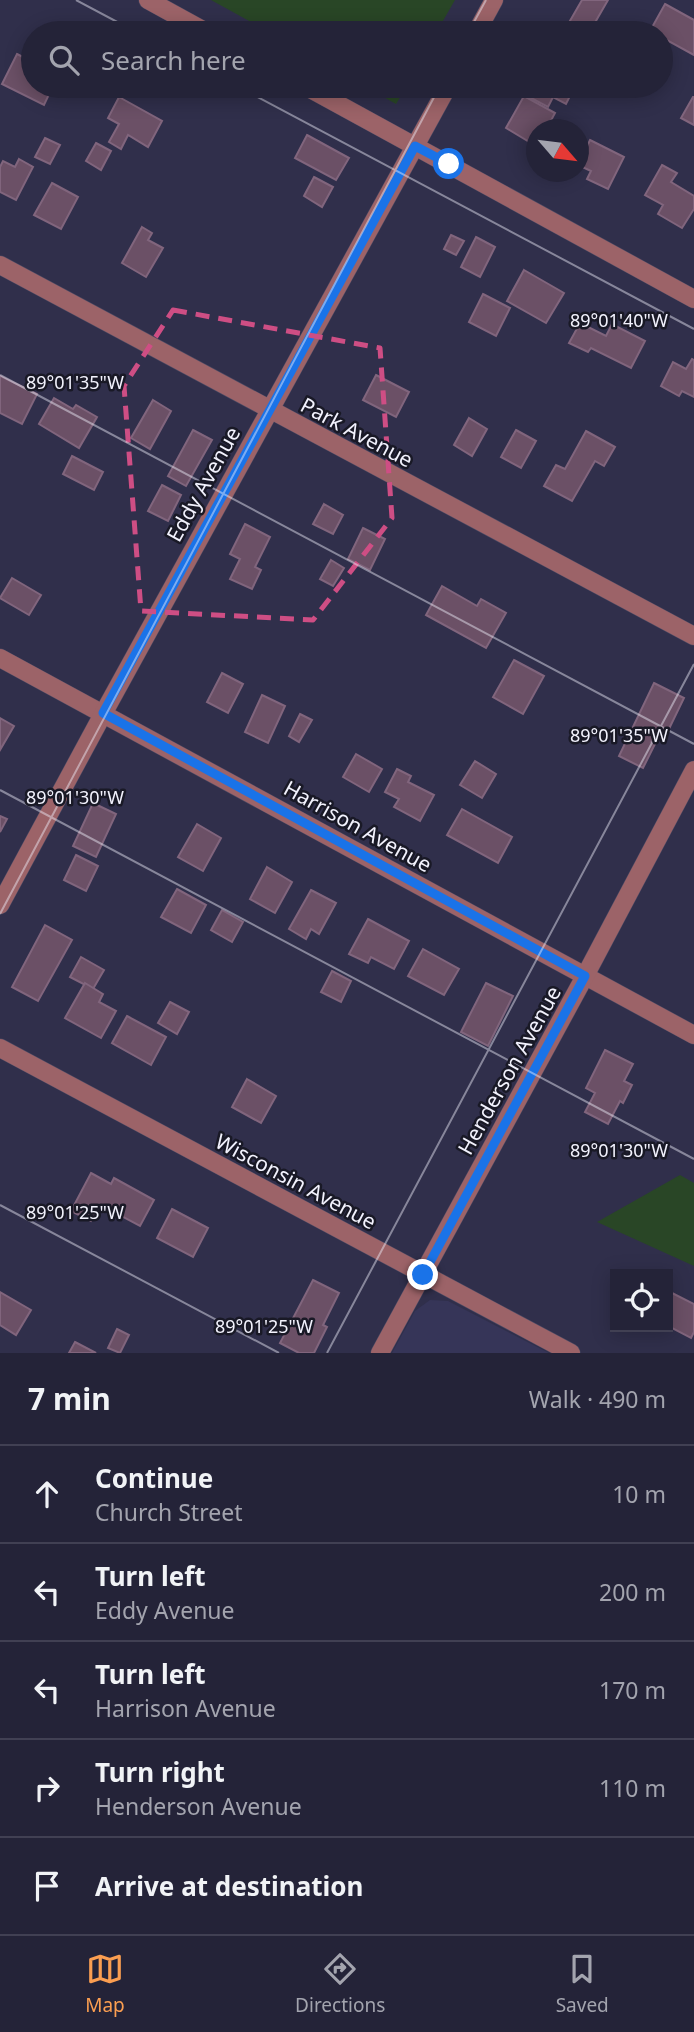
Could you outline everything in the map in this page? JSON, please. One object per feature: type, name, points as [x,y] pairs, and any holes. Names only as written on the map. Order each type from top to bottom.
[{"type":"street","points":[[148,0],[186,21]]},
{"type":"street","points":[[483,21],[494,0]]},
{"type":"street","points":[[327,98],[694,299]]},
{"type":"street","name":"Eddy Avenue","points":[[0,905],[441,98]]},
{"type":"street","name":"Park Avenue","points":[[0,265],[694,636]]},
{"type":"street","name":"Harrison Avenue","points":[[0,658],[694,1035]]},
{"type":"street","name":"Henderson Avenue","points":[[380,1353],[694,770]]},
{"type":"street","name":"Wisconsin Avenue","points":[[0,1048],[571,1353]]},
{"type":"highlighted area","points":[[173,310],[380,348],[392,518],[313,620],[141,611],[124,386]]},
{"type":"shaded area","points":[[430,1300],[448,1301],[549,1353],[392,1353],[415,1311]]},
{"type":"green space","points":[[211,0],[455,0],[443,21],[249,21]]},
{"type":"green space","points":[[385,98],[400,98],[396,104]]},
{"type":"green space","points":[[680,1175],[694,1183],[694,1266],[597,1222]]},
{"type":"building","points":[[582,0],[608,0],[596,21],[570,21]]},
{"type":"building","points":[[665,4],[694,20],[694,55],[673,44],[673,21],[656,21]]},
{"type":"building","points":[[17,54],[21,56],[21,94],[2,84]]},
{"type":"building","points":[[694,97],[694,125],[681,118]]},
{"type":"building","points":[[30,98],[47,98],[44,105]]},
{"type":"building","points":[[121,98],[162,121],[148,147],[128,135],[121,149],[109,142],[119,124],[108,118]]},
{"type":"building","points":[[523,98],[555,113],[552,119],[526,119],[526,140],[506,128]]},
{"type":"building","points":[[531,98],[552,98],[548,107]]},
{"type":"building","points":[[555,98],[569,98],[566,104]]},
{"type":"building","points":[[307,135],[349,158],[336,180],[295,158]]},
{"type":"building","points":[[45,138],[60,145],[50,164],[35,157]]},
{"type":"building","points":[[590,140],[624,157],[608,189],[589,180]]},
{"type":"building","points":[[96,143],[111,151],[101,170],[86,161]]},
{"type":"building","points":[[19,159],[33,167],[16,200],[0,192],[0,167],[3,161],[15,167]]},
{"type":"building","points":[[662,165],[677,173],[671,182],[694,196],[694,209],[682,228],[658,214],[663,205],[645,195]]},
{"type":"building","points":[[314,177],[333,187],[322,207],[304,196]]},
{"type":"building","points":[[52,183],[78,197],[61,229],[34,215]]},
{"type":"building","points":[[142,227],[152,233],[148,240],[163,248],[146,277],[122,263]]},
{"type":"building","points":[[451,235],[464,241],[456,255],[444,249]]},
{"type":"building","points":[[476,237],[495,247],[480,277],[461,267]]},
{"type":"building","points":[[524,270],[564,293],[546,323],[507,301]]},
{"type":"building","points":[[483,294],[510,308],[496,336],[469,322]]},
{"type":"building","points":[[580,323],[606,336],[612,324],[645,341],[631,368],[591,348],[588,352],[569,343]]},
{"type":"building","points":[[692,359],[694,397],[682,391],[679,396],[661,386],[673,362],[686,369]]},
{"type":"building","points":[[376,375],[409,392],[396,417],[363,400]]},
{"type":"building","points":[[0,376],[37,394],[22,424],[0,413]]},
{"type":"building","points":[[54,398],[73,409],[76,405],[97,417],[79,448],[39,424]]},
{"type":"building","points":[[153,400],[171,411],[150,449],[131,438]]},
{"type":"building","points":[[469,418],[487,429],[472,456],[454,445]]},
{"type":"building","points":[[193,430],[212,440],[186,486],[168,476]]},
{"type":"building","points":[[516,430],[536,441],[521,468],[501,457]]},
{"type":"building","points":[[586,431],[615,447],[604,466],[595,461],[572,501],[544,486],[556,465],[565,469]]},
{"type":"building","points":[[72,456],[103,472],[94,490],[63,474]]},
{"type":"building","points":[[162,485],[181,495],[168,521],[148,511]]},
{"type":"building","points":[[324,504],[343,515],[333,534],[313,524]]},
{"type":"building","points":[[245,524],[270,537],[255,567],[261,570],[252,589],[230,579],[240,559],[230,554]]},
{"type":"building","points":[[363,528],[385,539],[370,570],[348,559]]},
{"type":"building","points":[[331,560],[344,568],[333,586],[320,579]]},
{"type":"building","points":[[12,578],[41,595],[29,615],[0,598]]},
{"type":"building","points":[[442,586],[477,606],[481,599],[506,613],[486,648],[426,615]]},
{"type":"building","points":[[514,660],[544,676],[523,714],[493,697]]},
{"type":"building","points":[[222,673],[243,684],[228,713],[207,702]]},
{"type":"building","points":[[654,683],[684,698],[666,735],[657,730],[651,742],[655,744],[643,768],[619,756]]},
{"type":"building","points":[[262,695],[285,706],[268,743],[245,732]]},
{"type":"building","points":[[300,714],[312,720],[299,742],[289,736]]},
{"type":"building","points":[[0,718],[14,726],[0,750]]},
{"type":"building","points":[[356,754],[382,769],[369,792],[343,777]]},
{"type":"building","points":[[475,761],[496,774],[482,798],[460,785]]},
{"type":"building","points":[[397,769],[411,776],[408,782],[434,795],[420,821],[394,807],[399,799],[385,792]]},
{"type":"building","points":[[93,803],[116,814],[96,857],[73,846]]},
{"type":"building","points":[[462,809],[512,837],[498,863],[447,835]]},
{"type":"building","points":[[0,816],[7,819],[0,832]]},
{"type":"building","points":[[197,824],[221,838],[203,871],[178,857]]},
{"type":"building","points":[[76,855],[98,866],[86,891],[64,880]]},
{"type":"building","points":[[267,867],[292,882],[275,913],[250,899]]},
{"type":"building","points":[[177,889],[206,905],[191,933],[161,917]]},
{"type":"building","points":[[311,890],[336,903],[319,934],[311,929],[306,939],[289,929]]},
{"type":"building","points":[[222,910],[243,922],[232,942],[211,930]]},
{"type":"building","points":[[368,919],[409,941],[394,969],[371,957],[368,963],[349,954]]},
{"type":"building","points":[[45,925],[72,940],[38,1001],[12,987]]},
{"type":"building","points":[[423,949],[459,969],[444,995],[408,976]]},
{"type":"building","points":[[81,957],[104,970],[93,989],[70,977]]},
{"type":"building","points":[[332,971],[351,981],[341,1002],[321,992]]},
{"type":"building","points":[[85,983],[103,994],[99,1002],[116,1011],[101,1038],[65,1018]]},
{"type":"building","points":[[486,983],[513,996],[488,1046],[461,1032]]},
{"type":"building","points":[[170,1002],[189,1012],[177,1034],[158,1023]]},
{"type":"building","points":[[127,1016],[166,1037],[151,1065],[112,1043]]},
{"type":"building","points":[[605,1050],[633,1064],[624,1081],[632,1085],[608,1124],[585,1112],[595,1093],[586,1088]]},
{"type":"building","points":[[247,1079],[276,1096],[261,1123],[232,1107]]},
{"type":"building","points":[[91,1173],[111,1184],[114,1178],[154,1200],[140,1226],[101,1205],[91,1221],[71,1211]]},
{"type":"building","points":[[172,1209],[208,1228],[193,1257],[157,1238]]},
{"type":"building","points":[[313,1280],[339,1293],[323,1325],[327,1327],[314,1353],[299,1353],[280,1343]]},
{"type":"building","points":[[0,1292],[31,1310],[16,1335],[0,1325]]},
{"type":"building","points":[[673,1294],[694,1304],[694,1332],[691,1338],[673,1329]]},
{"type":"building","points":[[117,1329],[129,1335],[120,1353],[108,1348]]},
{"type":"building","points":[[75,1342],[96,1353],[69,1353]]},
{"type":"route","points":[[423,1275],[585,976],[103,713],[415,146],[449,164]]}]
